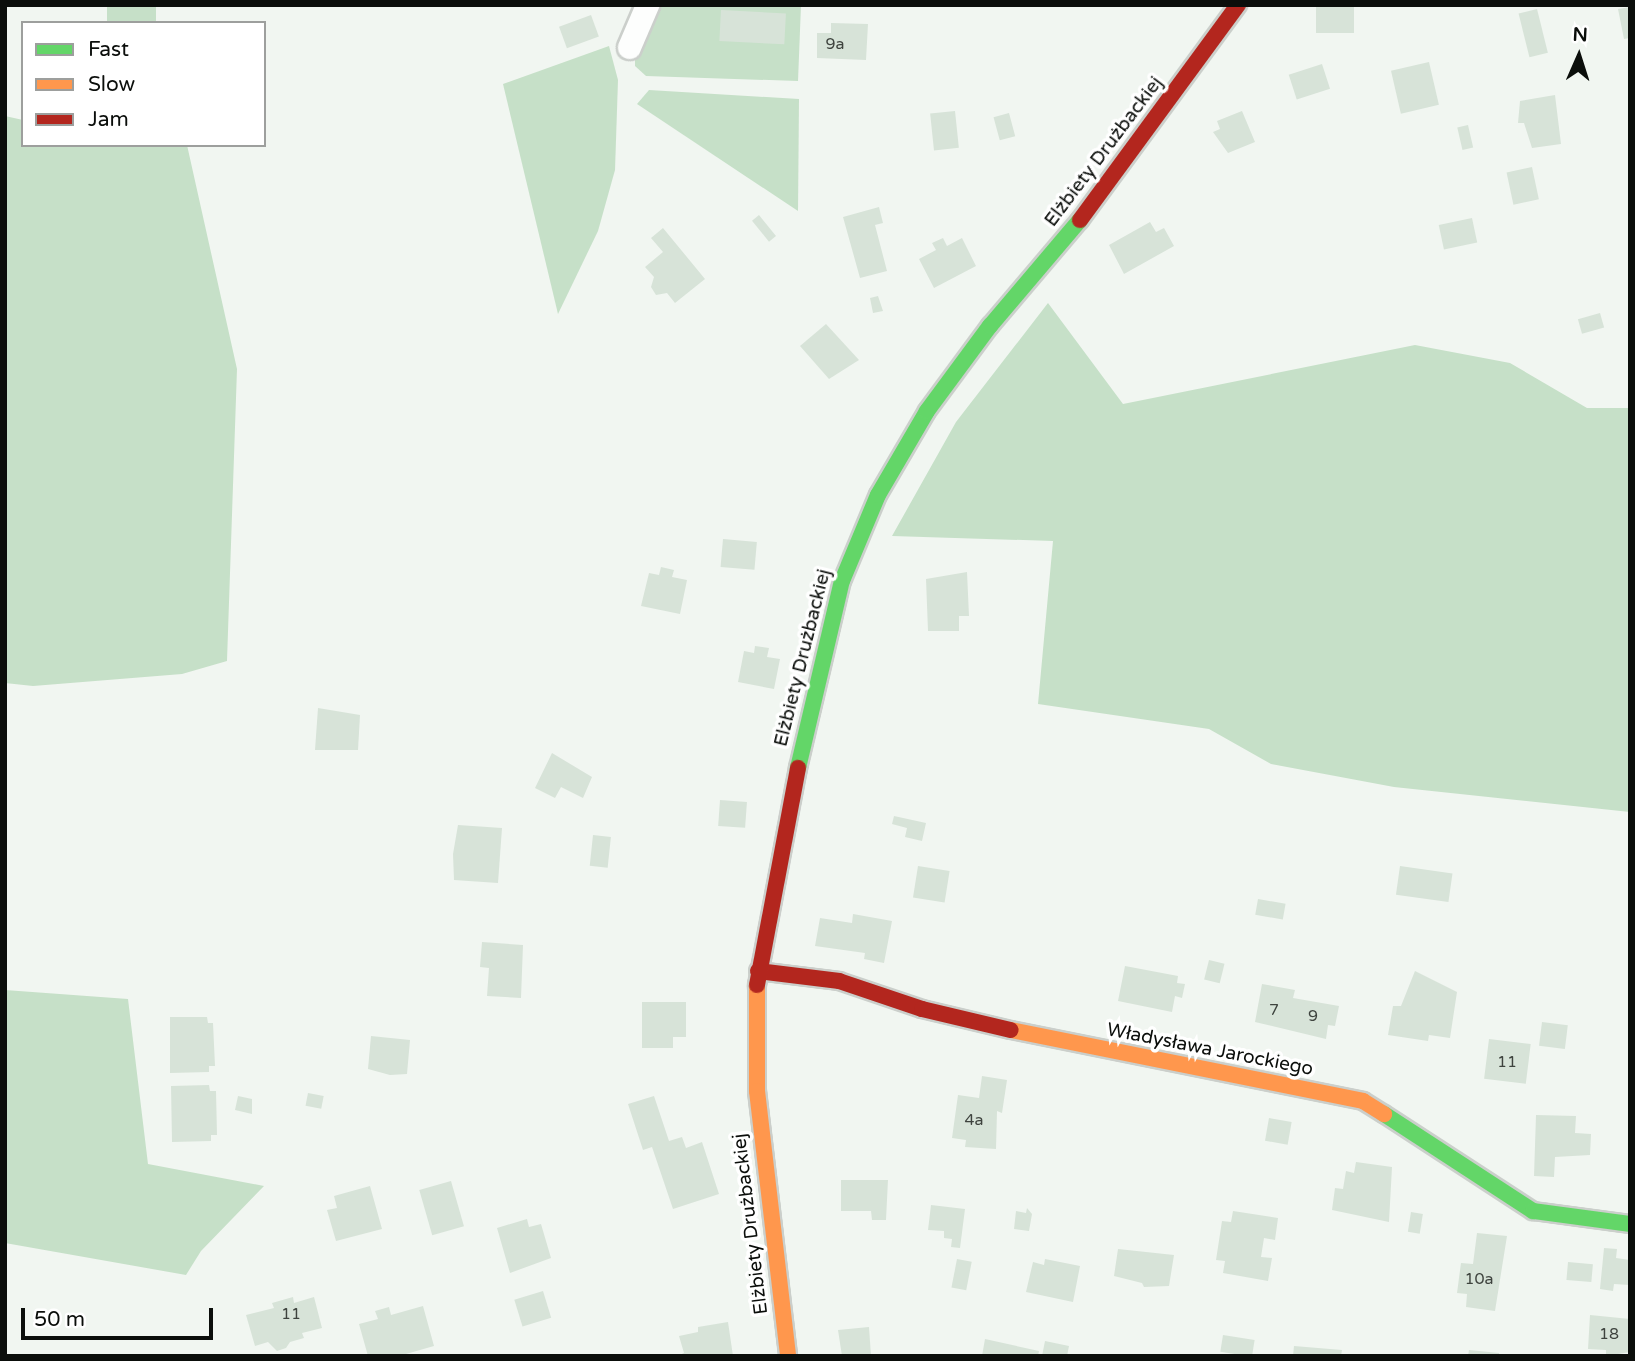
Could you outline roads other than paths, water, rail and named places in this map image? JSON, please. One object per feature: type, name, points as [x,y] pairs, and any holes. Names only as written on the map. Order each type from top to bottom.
[{"type":"street","points":[[629,47],[647,5]]},
{"type":"street","name":"Elżbiety Drużbackiej","points":[[788,1356],[757,1091],[758,971],[827,630],[842,582],[878,495],[900,452],[966,356],[1112,182],[1238,5]]},
{"type":"street","name":"Władysława Jarockiego","points":[[758,971],[839,981],[922,1009],[1097,1051],[1363,1101],[1533,1211],[1630,1224]]}]
